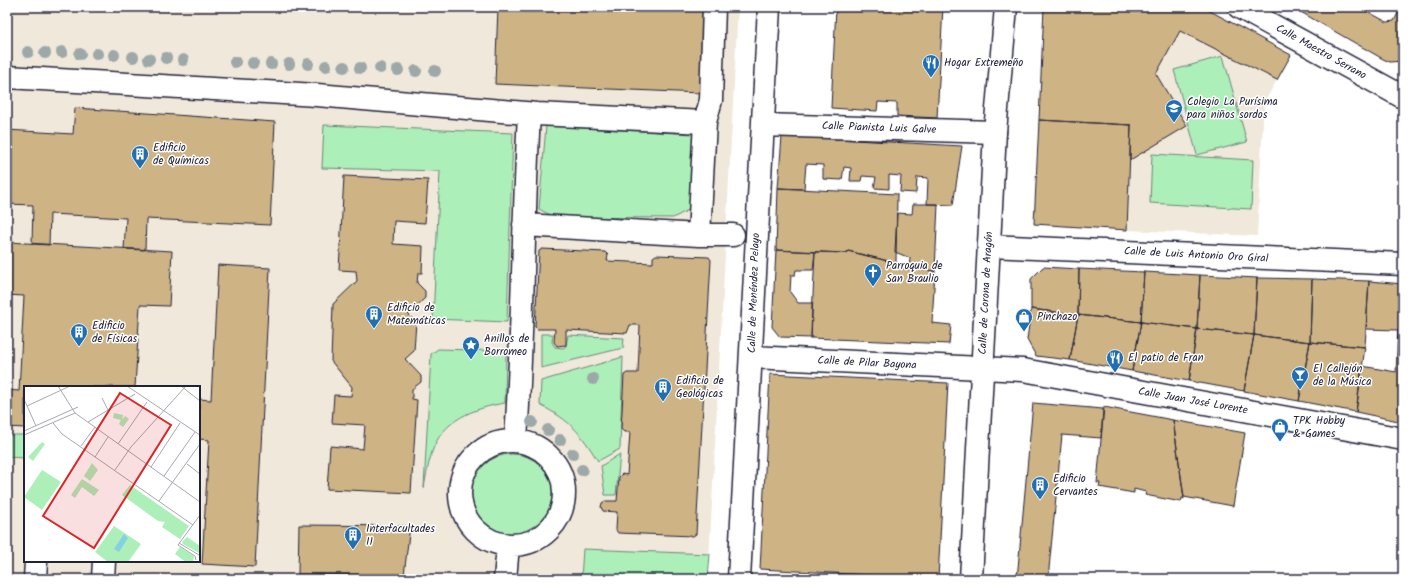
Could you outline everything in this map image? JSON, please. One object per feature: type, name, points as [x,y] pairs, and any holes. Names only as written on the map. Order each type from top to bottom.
[{"type":"street","points":[[699,235],[705,122],[711,100],[714,7]]},
{"type":"street","name":"Calle de Menéndez Pelayo","points":[[739,579],[752,357],[769,7]]},
{"type":"street","name":"Calle de Corona de Aragón","points":[[971,579],[994,132],[1006,7]]},
{"type":"street","name":"Calle Maestro Serrano","points":[[1239,7],[1403,97]]},
{"type":"street","points":[[7,78],[317,95],[529,114],[705,122]]},
{"type":"street","points":[[516,440],[529,114]]},
{"type":"street","name":"Calle Pianista Luis Galve","points":[[763,125],[994,132]]},
{"type":"street","points":[[524,226],[699,235],[734,235]]},
{"type":"street","name":"Calle de Luis Antonio Oro Giral","points":[[989,246],[1403,264]]},
{"type":"street","name":"Calle de Pilar Bayona","points":[[752,357],[982,369]]},
{"type":"street","name":"Calle Juan José Lorente","points":[[982,369],[1023,370],[1403,439]]},
{"type":"street","points":[[516,440],[532,444],[546,453],[554,461],[564,481],[565,497],[561,514],[540,539],[524,545],[508,546],[490,541],[475,531],[465,516],[460,498],[461,480],[469,464],[481,450],[498,442],[516,440]]},
{"type":"street","points":[[505,579],[508,546]]},
{"type":"street","points":[[35,579],[36,562]]},
{"type":"street","points":[[103,579],[104,562]]},
{"type":"shaded area","points":[[7,7],[738,7],[708,579],[7,579]]},
{"type":"shaded area","name":"Colegio La Purísima para niños sordos","points":[[1044,7],[1203,7],[1291,55],[1264,103],[1257,236],[1127,230],[1131,125],[1039,120]]},
{"type":"green space","points":[[1223,56],[1247,142],[1197,155],[1174,70]]},
{"type":"green space","points":[[324,125],[513,133],[507,322],[433,319],[440,171],[322,168]]},
{"type":"green space","points":[[546,126],[694,134],[694,207],[673,218],[554,217],[539,209]]},
{"type":"green space","points":[[1152,154],[1253,160],[1251,209],[1150,203]]},
{"type":"green space","points":[[541,334],[553,334],[552,342],[555,347],[563,348],[566,346],[568,335],[624,338],[623,348],[541,368]]},
{"type":"green space","points":[[438,349],[506,351],[505,403],[471,412],[451,424],[443,432],[432,452],[424,488],[431,354]]},
{"type":"green space","points":[[623,357],[620,449],[598,461],[586,442],[574,428],[560,416],[540,405],[541,381]]},
{"type":"green space","points":[[7,435],[24,435],[24,458],[7,457]]},
{"type":"green space","points":[[512,454],[528,457],[541,466],[550,479],[553,495],[550,511],[541,524],[528,533],[512,536],[496,533],[483,524],[474,511],[471,495],[474,479],[483,466],[496,457]]},
{"type":"green space","points":[[620,454],[616,495],[605,495],[601,466]]},
{"type":"green space","points":[[583,549],[710,554],[708,579],[581,579]]},
{"type":"building","points":[[498,7],[703,7],[700,93],[495,84]]},
{"type":"building","points":[[836,7],[943,7],[937,118],[897,116],[897,103],[878,102],[877,111],[831,108]]},
{"type":"building","points":[[1044,7],[1203,7],[1291,55],[1277,80],[1180,31],[1156,74],[1187,126],[1130,160],[1131,125],[1039,120]]},
{"type":"building","points":[[1292,7],[1359,7],[1387,22],[1394,21],[1401,7],[1403,7],[1403,61],[1390,62],[1383,59]]},
{"type":"building","name":"Edificio de Químicas","points":[[75,108],[275,122],[270,225],[146,219],[145,250],[124,249],[126,218],[50,214],[49,245],[32,244],[33,205],[7,204],[7,130],[73,134]]},
{"type":"building","points":[[1039,120],[1131,125],[1127,230],[1034,224]]},
{"type":"building","points":[[782,136],[962,146],[953,205],[927,204],[928,178],[917,177],[916,193],[900,192],[901,176],[889,175],[889,189],[874,188],[876,177],[862,176],[861,181],[850,181],[851,168],[844,167],[842,180],[823,179],[823,165],[806,164],[804,189],[778,188]]},
{"type":"building","name":"Edificio de Matemáticas","points":[[344,176],[428,180],[425,223],[394,221],[393,244],[423,246],[422,273],[418,273],[417,283],[425,291],[425,298],[408,314],[416,322],[414,351],[405,359],[421,376],[421,382],[412,389],[412,399],[417,400],[411,493],[327,489],[330,446],[363,449],[365,425],[332,423],[334,395],[351,396],[352,387],[331,361],[333,304],[357,281],[356,271],[339,270]]},
{"type":"building","points":[[778,188],[897,194],[896,263],[848,251],[846,253],[776,250]]},
{"type":"building","points":[[913,204],[938,204],[935,271],[909,269],[910,258],[895,252],[897,213],[912,214]]},
{"type":"building","name":"Edificio de Físicas","points":[[7,242],[172,251],[169,306],[140,305],[135,386],[24,386],[24,428],[7,427],[7,390],[19,391],[24,296],[7,295]]},
{"type":"building","name":"Edificio de Geológicas","points":[[542,249],[605,252],[608,255],[607,261],[653,263],[653,257],[656,255],[709,257],[711,260],[696,534],[693,536],[618,533],[616,530],[617,512],[603,511],[601,507],[602,503],[605,501],[617,501],[619,477],[622,474],[627,475],[630,432],[624,432],[621,429],[624,375],[627,373],[638,373],[640,325],[630,325],[627,333],[566,330],[566,345],[557,346],[554,342],[555,329],[537,329],[535,327],[539,251]]},
{"type":"building","points":[[776,250],[815,252],[813,270],[796,270],[795,275],[791,275],[790,292],[798,303],[812,303],[811,338],[780,337],[772,327]]},
{"type":"building","name":"Parroquia de San Braulio","points":[[848,251],[896,263],[896,268],[935,271],[932,323],[951,325],[949,344],[811,338],[815,252],[846,253]]},
{"type":"building","points":[[218,265],[270,268],[255,567],[202,564],[209,440],[200,439],[200,399],[211,400]]},
{"type":"building","points":[[1043,267],[1079,269],[1078,315],[1031,309],[1031,279]]},
{"type":"building","points":[[1079,269],[1144,272],[1141,322],[1078,315]]},
{"type":"building","points":[[1144,272],[1200,275],[1197,329],[1141,322]]},
{"type":"building","points":[[1200,275],[1257,278],[1254,335],[1197,329]]},
{"type":"building","points":[[1257,278],[1312,279],[1310,342],[1254,335]]},
{"type":"building","points":[[1312,279],[1369,281],[1365,347],[1310,342]]},
{"type":"building","points":[[1369,281],[1403,284],[1403,422],[1356,412],[1362,366],[1396,372],[1398,330],[1366,329]]},
{"type":"building","points":[[1031,309],[1078,315],[1070,360],[1036,356],[1027,340]]},
{"type":"building","points":[[1078,315],[1141,322],[1132,371],[1070,360]]},
{"type":"building","points":[[1141,322],[1197,329],[1189,381],[1132,371]]},
{"type":"building","points":[[1197,329],[1254,335],[1244,391],[1189,381]]},
{"type":"building","points":[[1254,335],[1310,342],[1299,401],[1244,391]]},
{"type":"building","points":[[1310,342],[1365,347],[1356,412],[1299,401]]},
{"type":"building","points":[[770,374],[948,383],[938,579],[887,579],[887,576],[760,569]]},
{"type":"building","name":"Edificio Cervantes","points":[[1033,403],[1103,409],[1101,438],[1062,435],[1048,579],[1017,579]]},
{"type":"building","points":[[1104,407],[1173,420],[1184,499],[1182,498],[1181,502],[1145,495],[1146,492],[1134,489],[1134,493],[1099,487],[1100,483],[1097,483]]},
{"type":"building","points":[[1173,420],[1245,433],[1233,506],[1184,497]]},
{"type":"building","name":"Interfacultades II","points":[[299,525],[410,526],[404,575],[298,574]]},
{"type":"place","name":"Hogar Extremeño","points":[[931,78]]},
{"type":"place","name":"Colegio La Purísima para niños sordos","points":[[1174,123]]},
{"type":"place","name":"Edificio de Químicas","points":[[140,169]]},
{"type":"place","name":"Parroquia de San Braulio","points":[[873,287]]},
{"type":"place","name":"Edificio de Matemáticas","points":[[374,329]]},
{"type":"place","name":"Pinchazo","points":[[1024,332]]},
{"type":"place","name":"Edificio de Físicas","points":[[79,347]]},
{"type":"place","name":"Anillos de Borromeo","points":[[471,360]]},
{"type":"place","name":"El patio de Fran","points":[[1115,373]]},
{"type":"place","name":"El Callejón de la Música","points":[[1300,390]]},
{"type":"place","name":"Edificio de Geológicas","points":[[663,402]]},
{"type":"place","name":"TPK Hobby & Games","points":[[1280,442]]},
{"type":"place","name":"Edificio Cervantes","points":[[1040,500]]},
{"type":"place","name":"Interfacultades II","points":[[353,550]]}]
